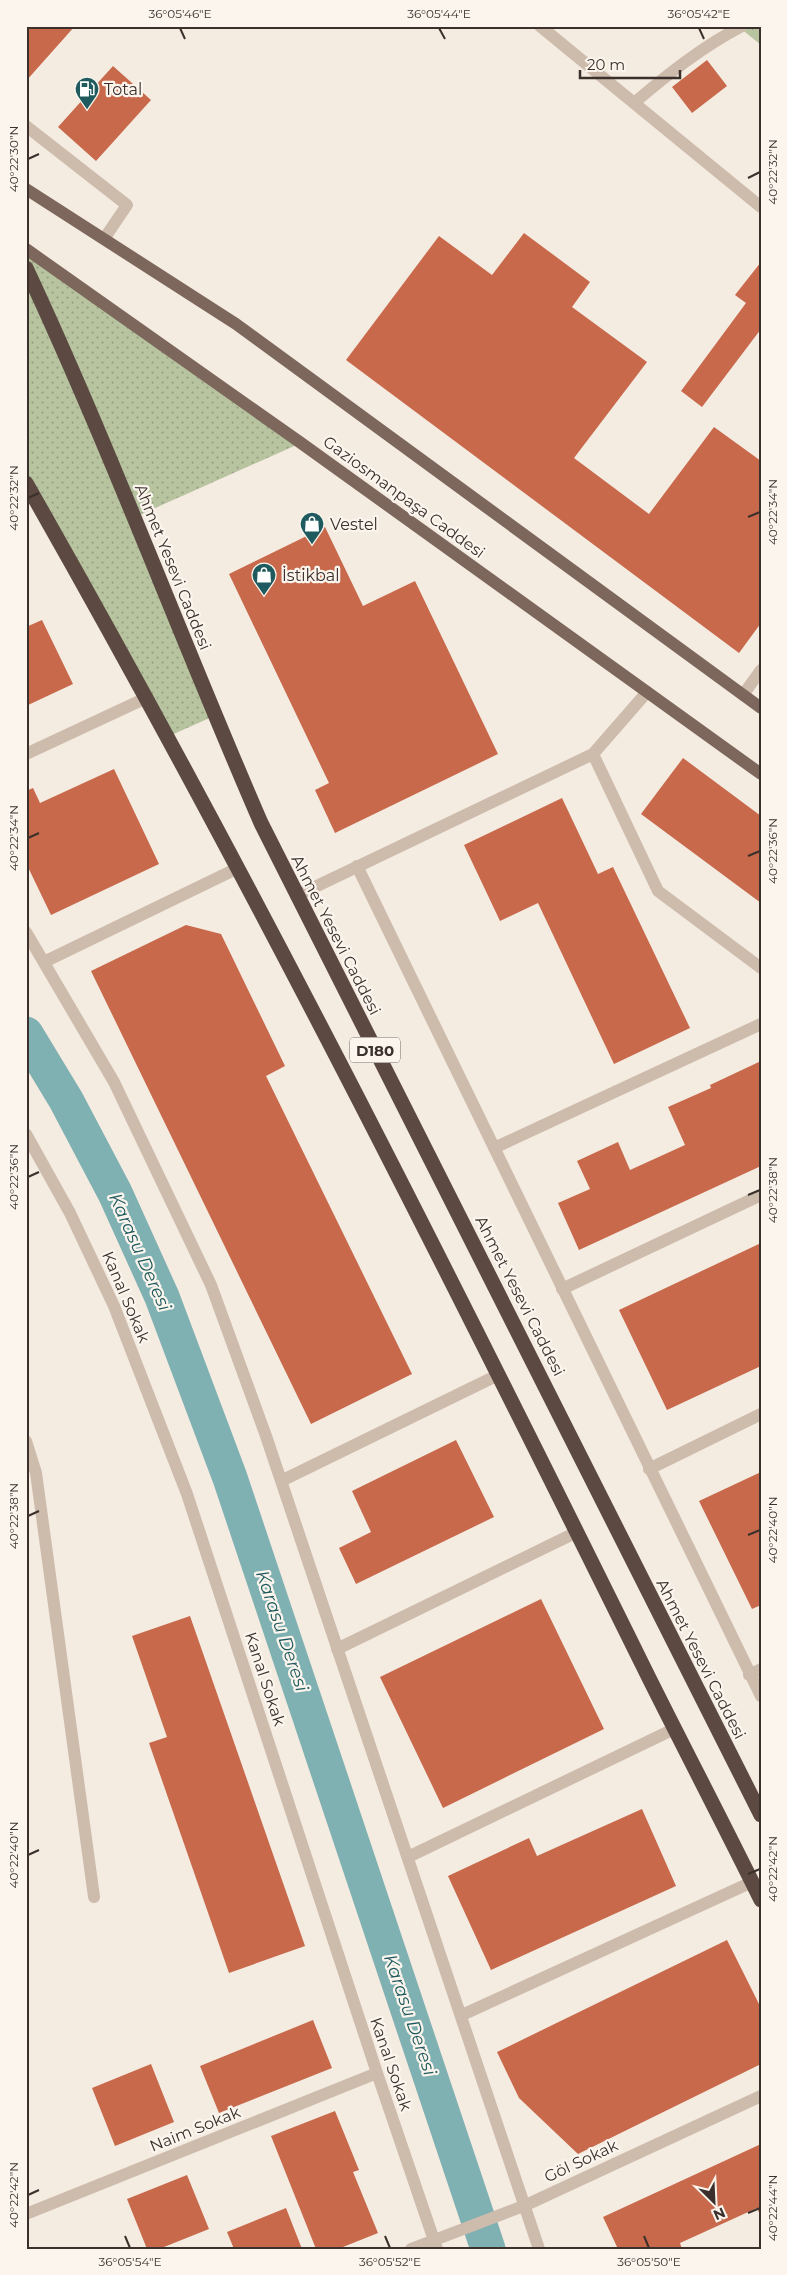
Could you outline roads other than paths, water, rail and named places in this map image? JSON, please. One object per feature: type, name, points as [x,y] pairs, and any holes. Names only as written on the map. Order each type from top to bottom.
[{"type":"highway","name":"Ahmet Yesevi Caddesi","points":[[26,268],[155,564],[222,734],[261,824],[761,1815]]},
{"type":"highway","name":"D180","points":[[26,484],[146,698],[238,868],[498,1375],[761,1900]]},
{"type":"main road","points":[[26,189],[236,324],[761,708]]},
{"type":"main road","name":"Gaziosmanpaşa Caddesi","points":[[26,249],[301,443],[761,774]]},
{"type":"street","points":[[540,26],[761,207]]},
{"type":"street","points":[[634,103],[684,62],[742,26]]},
{"type":"street","points":[[26,126],[127,205],[104,239]]},
{"type":"street","points":[[743,695],[761,670]]},
{"type":"street","points":[[296,896],[593,754],[647,692]]},
{"type":"street","points":[[26,754],[146,698]]},
{"type":"street","points":[[593,754],[658,892],[761,968]]},
{"type":"street","points":[[357,866],[649,1469],[755,1672],[761,1696]]},
{"type":"street","points":[[44,962],[238,868]]},
{"type":"street","points":[[26,932],[114,1082],[211,1285],[281,1481],[526,2205],[539,2249]]},
{"type":"street","points":[[494,1148],[761,1024]]},
{"type":"street","name":"Kanal Sokak","points":[[26,1134],[70,1213],[114,1306],[187,1494],[435,2244]]},
{"type":"street","points":[[562,1289],[761,1195]]},
{"type":"street","points":[[281,1481],[498,1375]]},
{"type":"street","points":[[649,1469],[761,1414]]},
{"type":"street","points":[[26,1441],[36,1473],[94,1898]]},
{"type":"street","points":[[337,1649],[576,1532]]},
{"type":"street","points":[[408,1857],[674,1729]]},
{"type":"street","points":[[462,2015],[752,1882]]},
{"type":"street","name":"Naim Sokak","points":[[26,2214],[377,2073]]},
{"type":"street","name":"Göl Sokak","points":[[411,2249],[435,2244],[526,2205],[761,2096]]},
{"type":"waterway","name":"Karasu Deresi","points":[[26,1034],[66,1100],[115,1193],[162,1297],[230,1478],[488,2249]]},
{"type":"place","name":"Total","points":[[87,110]]},
{"type":"place","name":"Vestel","points":[[312,545]]},
{"type":"place","name":"İstikbal","points":[[264,596]]}]
